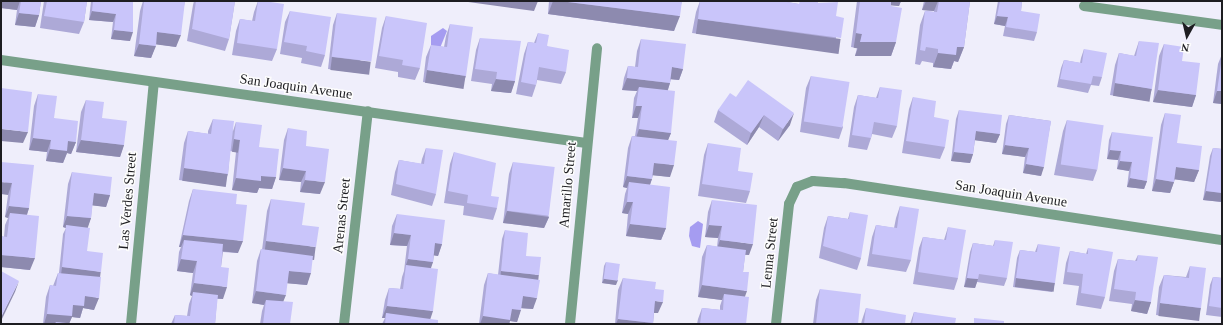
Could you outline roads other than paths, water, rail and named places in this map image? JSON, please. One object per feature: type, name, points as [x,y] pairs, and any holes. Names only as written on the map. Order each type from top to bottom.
[{"type":"street","points":[[1084,6],[1222,25]]},
{"type":"street","name":"Amarillo Street","points":[[570,324],[586,143],[597,48]]},
{"type":"street","name":"San Joaquin Avenue","points":[[1,60],[586,143]]},
{"type":"street","name":"Las Verdes Street","points":[[131,324],[154,82]]},
{"type":"street","name":"Arenas Street","points":[[344,324],[368,111]]},
{"type":"street","name":"San Joaquin Avenue","points":[[798,187],[813,181],[844,183],[1222,240]]},
{"type":"street","name":"Lenna Street","points":[[776,324],[789,204],[798,187]]}]
